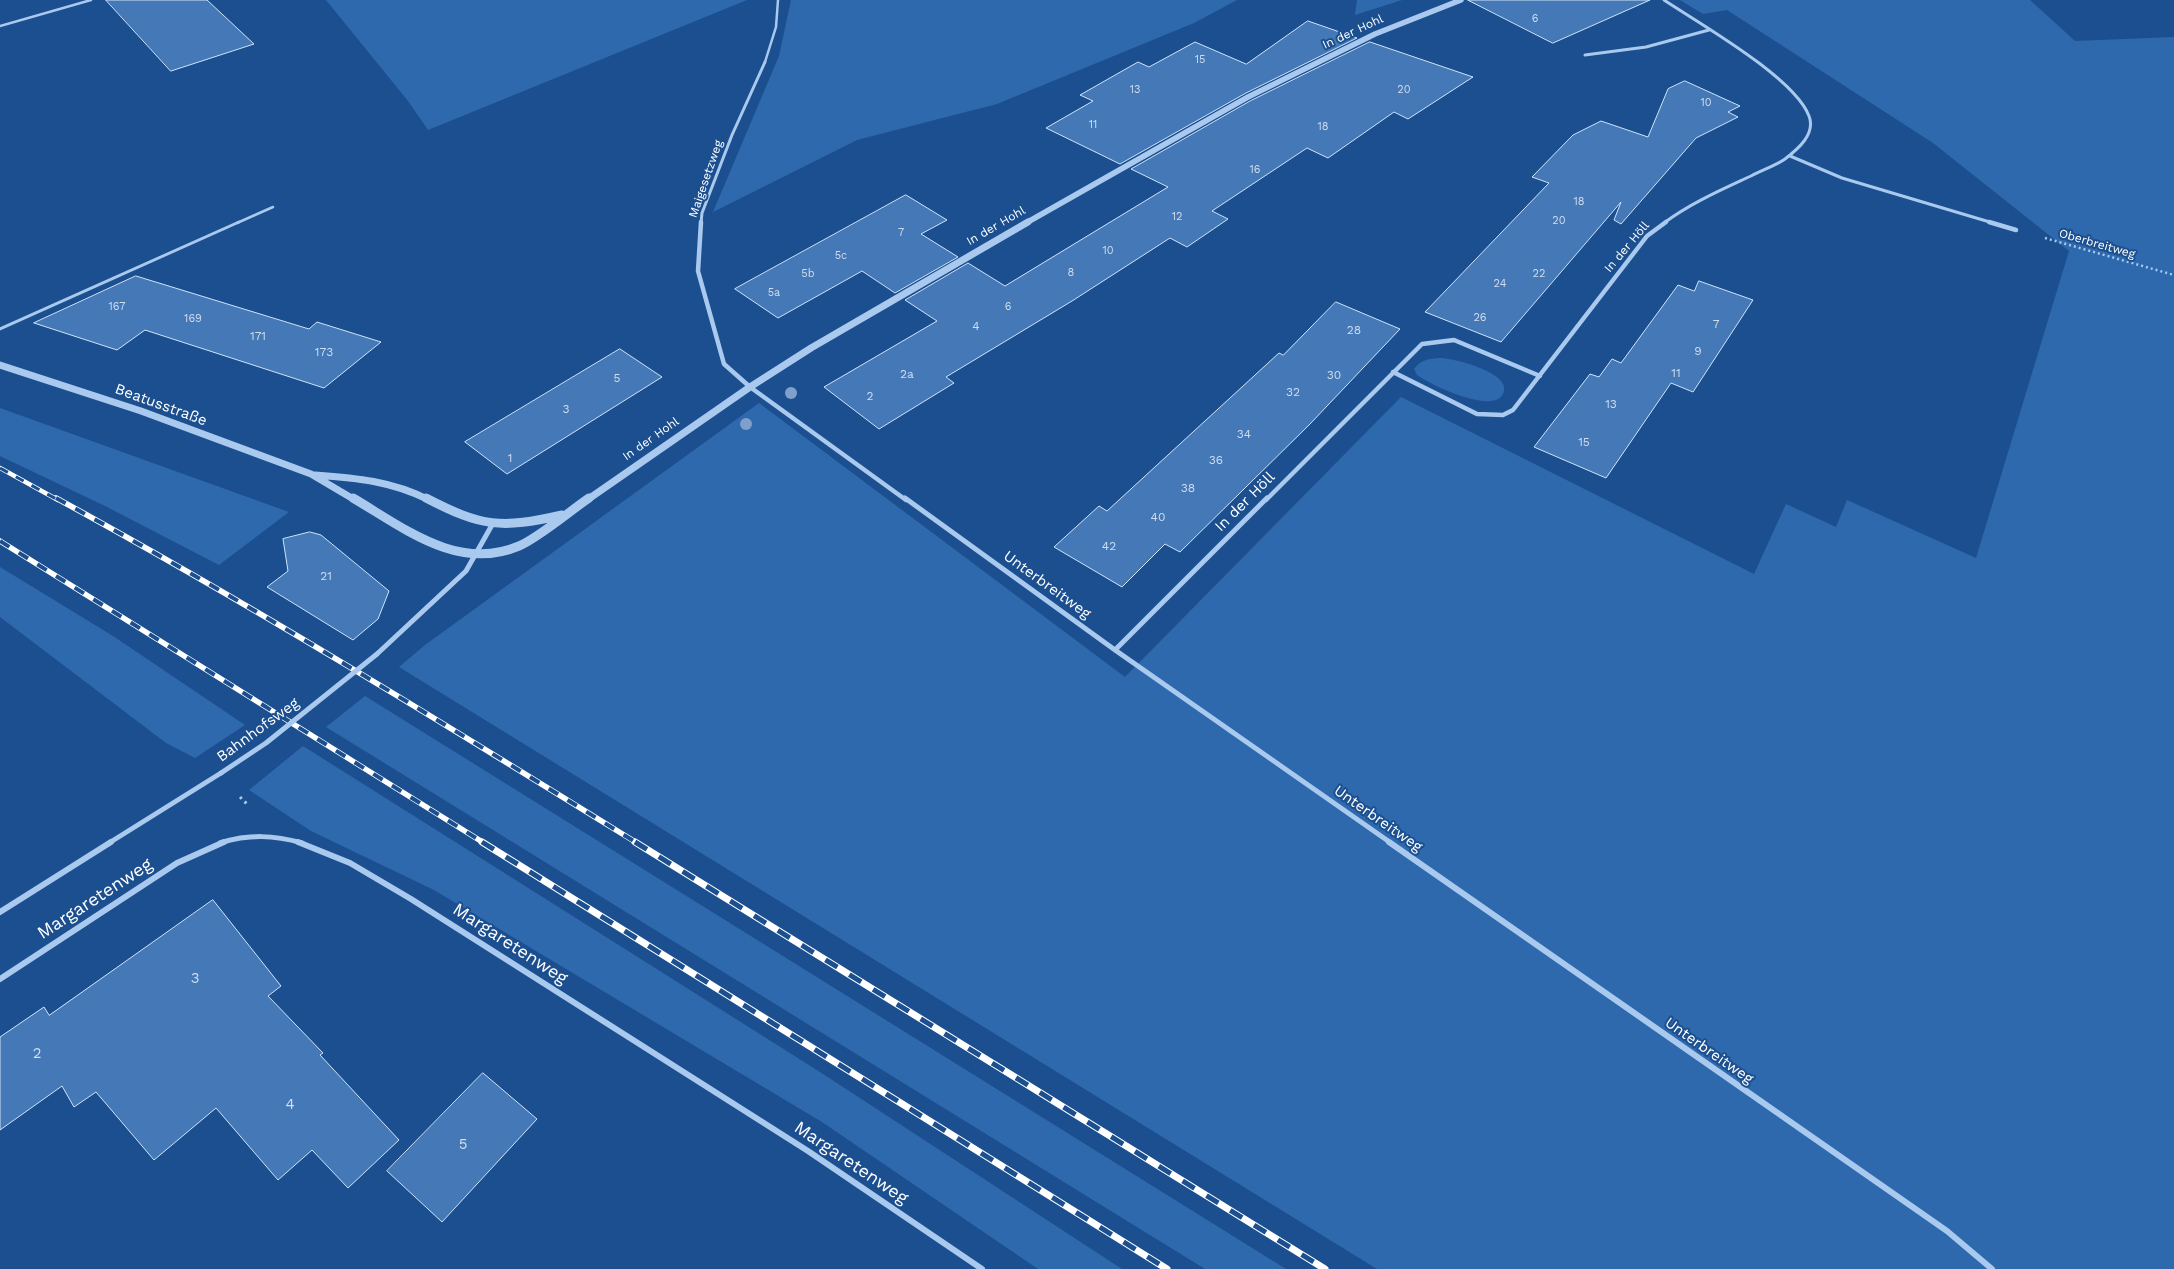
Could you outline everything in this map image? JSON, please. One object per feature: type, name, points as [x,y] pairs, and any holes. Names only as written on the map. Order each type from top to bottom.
[{"type":"street","name":"In der Hohl","points":[[476,555],[500,553],[520,546],[750,387],[811,348],[1248,97],[1375,34],[1461,0]]},
{"type":"street","name":"In der Höll","points":[[1393,372],[1477,414],[1503,415],[1513,410],[1646,236],[1683,209],[1790,156],[1807,138],[1809,116],[1804,105],[1778,79],[1664,0]]},
{"type":"street","points":[[1585,55],[1646,47],[1709,30]]},
{"type":"street","name":"Maigesetzweg","points":[[750,387],[724,364],[698,271],[698,252],[702,213],[732,135],[765,62]]},
{"type":"street","points":[[1790,156],[1842,178],[2016,230]]},
{"type":"street","name":"In der Höll","points":[[1115,650],[1422,344],[1454,340],[1540,376]]},
{"type":"street","name":"Beatusstraße","points":[[0,365],[141,411],[311,474],[440,547],[449,551],[476,555]]},
{"type":"street","name":"Unterbreitweg","points":[[750,387],[1115,650],[1947,1231],[1992,1269]]},
{"type":"street","name":"Beatusstraße","points":[[311,474],[368,480],[397,486],[428,498],[470,520],[492,525]]},
{"type":"street","name":"In der Hohl","points":[[492,525],[522,524],[567,514]]},
{"type":"street","name":"Bahnhofsweg","points":[[0,912],[266,743],[377,654],[460,577],[476,555],[492,525]]},
{"type":"street","name":"Margaretenweg","points":[[0,979],[177,863],[205,848],[230,839],[250,835],[281,837],[308,844],[340,857],[446,921],[785,1136],[982,1269]]},
{"type":"lane","points":[[0,26],[91,0]]},
{"type":"lane","name":"Maigesetzweg","points":[[765,62],[776,27],[778,0]]},
{"type":"lane","points":[[0,329],[273,207]]},
{"type":"path","name":"Oberbreitweg","points":[[2016,230],[2174,275]]},
{"type":"path","points":[[236,792],[254,811]]},
{"type":"shaded area","points":[[326,0],[747,0],[428,130],[408,101]]},
{"type":"shaded area","points":[[791,0],[1237,0],[1194,23],[997,104],[857,140],[713,212],[779,56]]},
{"type":"shaded area","points":[[1357,0],[1402,0],[1355,15]]},
{"type":"shaded area","points":[[1680,0],[2030,0],[2075,41],[2174,37],[2174,1269],[1377,1269],[399,667],[425,645],[759,403],[1125,677],[1401,397],[1754,574],[1786,504],[1836,527],[1847,500],[1976,558],[2069,251],[1933,143],[1727,10],[1703,14]]},
{"type":"shaded area","points":[[1440,358],[1467,363],[1489,372],[1503,384],[1504,391],[1499,398],[1490,401],[1477,400],[1448,391],[1417,375],[1414,369],[1419,363],[1429,359]]},
{"type":"shaded area","points":[[0,408],[289,512],[219,565],[105,506],[0,456]]},
{"type":"shaded area","points":[[0,567],[113,636],[245,725],[195,758],[166,743],[0,617]]},
{"type":"shaded area","points":[[365,696],[1286,1269],[1205,1269],[326,727]]},
{"type":"shaded area","points":[[303,746],[820,1072],[1122,1269],[1038,1269],[822,1122],[434,890],[311,831],[249,790]]},
{"type":"building","points":[[106,0],[207,0],[254,44],[171,71]]},
{"type":"building","points":[[1468,0],[1650,0],[1553,43]]},
{"type":"building","points":[[1308,21],[1357,38],[1246,93],[1120,164],[1046,128],[1093,101],[1080,95],[1138,62],[1149,67],[1195,42],[1246,64]]},
{"type":"building","points":[[1370,42],[1473,77],[1408,119],[1394,112],[1328,158],[1307,148],[1212,211],[1228,219],[1187,247],[1170,238],[1072,301],[946,377],[954,383],[879,429],[824,387],[937,321],[905,300],[968,263],[1005,286],[1168,187],[1131,169],[1250,101]]},
{"type":"building","points":[[1685,81],[1740,106],[1728,112],[1738,117],[1696,138],[1621,224],[1614,220],[1621,202],[1501,342],[1425,312],[1549,183],[1532,177],[1573,135],[1601,121],[1648,137],[1668,89]]},
{"type":"building","points":[[906,195],[947,220],[921,234],[958,257],[895,293],[862,271],[778,318],[735,289]]},
{"type":"building","points":[[136,276],[309,329],[317,322],[381,342],[324,388],[145,330],[117,350],[34,323]]},
{"type":"building","points":[[1699,281],[1753,300],[1693,392],[1671,383],[1606,478],[1534,447],[1590,374],[1599,377],[1612,359],[1621,363],[1678,285],[1694,291]]},
{"type":"building","points":[[1336,302],[1400,329],[1310,424],[1180,552],[1165,544],[1122,587],[1054,547],[1099,506],[1107,511],[1279,353],[1283,355]]},
{"type":"building","points":[[620,349],[662,377],[507,474],[465,442]]},
{"type":"building","points":[[310,532],[321,535],[389,591],[378,619],[353,640],[267,587],[288,571],[283,539]]},
{"type":"building","points":[[213,900],[281,986],[268,996],[323,1053],[320,1055],[399,1140],[348,1188],[312,1150],[278,1180],[216,1108],[154,1160],[96,1092],[74,1107],[62,1086],[0,1130],[0,1037],[44,1007],[49,1015]]},
{"type":"building","points":[[483,1073],[537,1119],[442,1222],[387,1171]]},
{"type":"railway","points":[[0,468],[58,500]]},
{"type":"railway","points":[[56,498],[203,581],[421,710],[637,843]]},
{"type":"railway","points":[[0,541],[484,843]]},
{"type":"railway","points":[[482,842],[1167,1269]]},
{"type":"railway","points":[[635,842],[1325,1269]]}]
